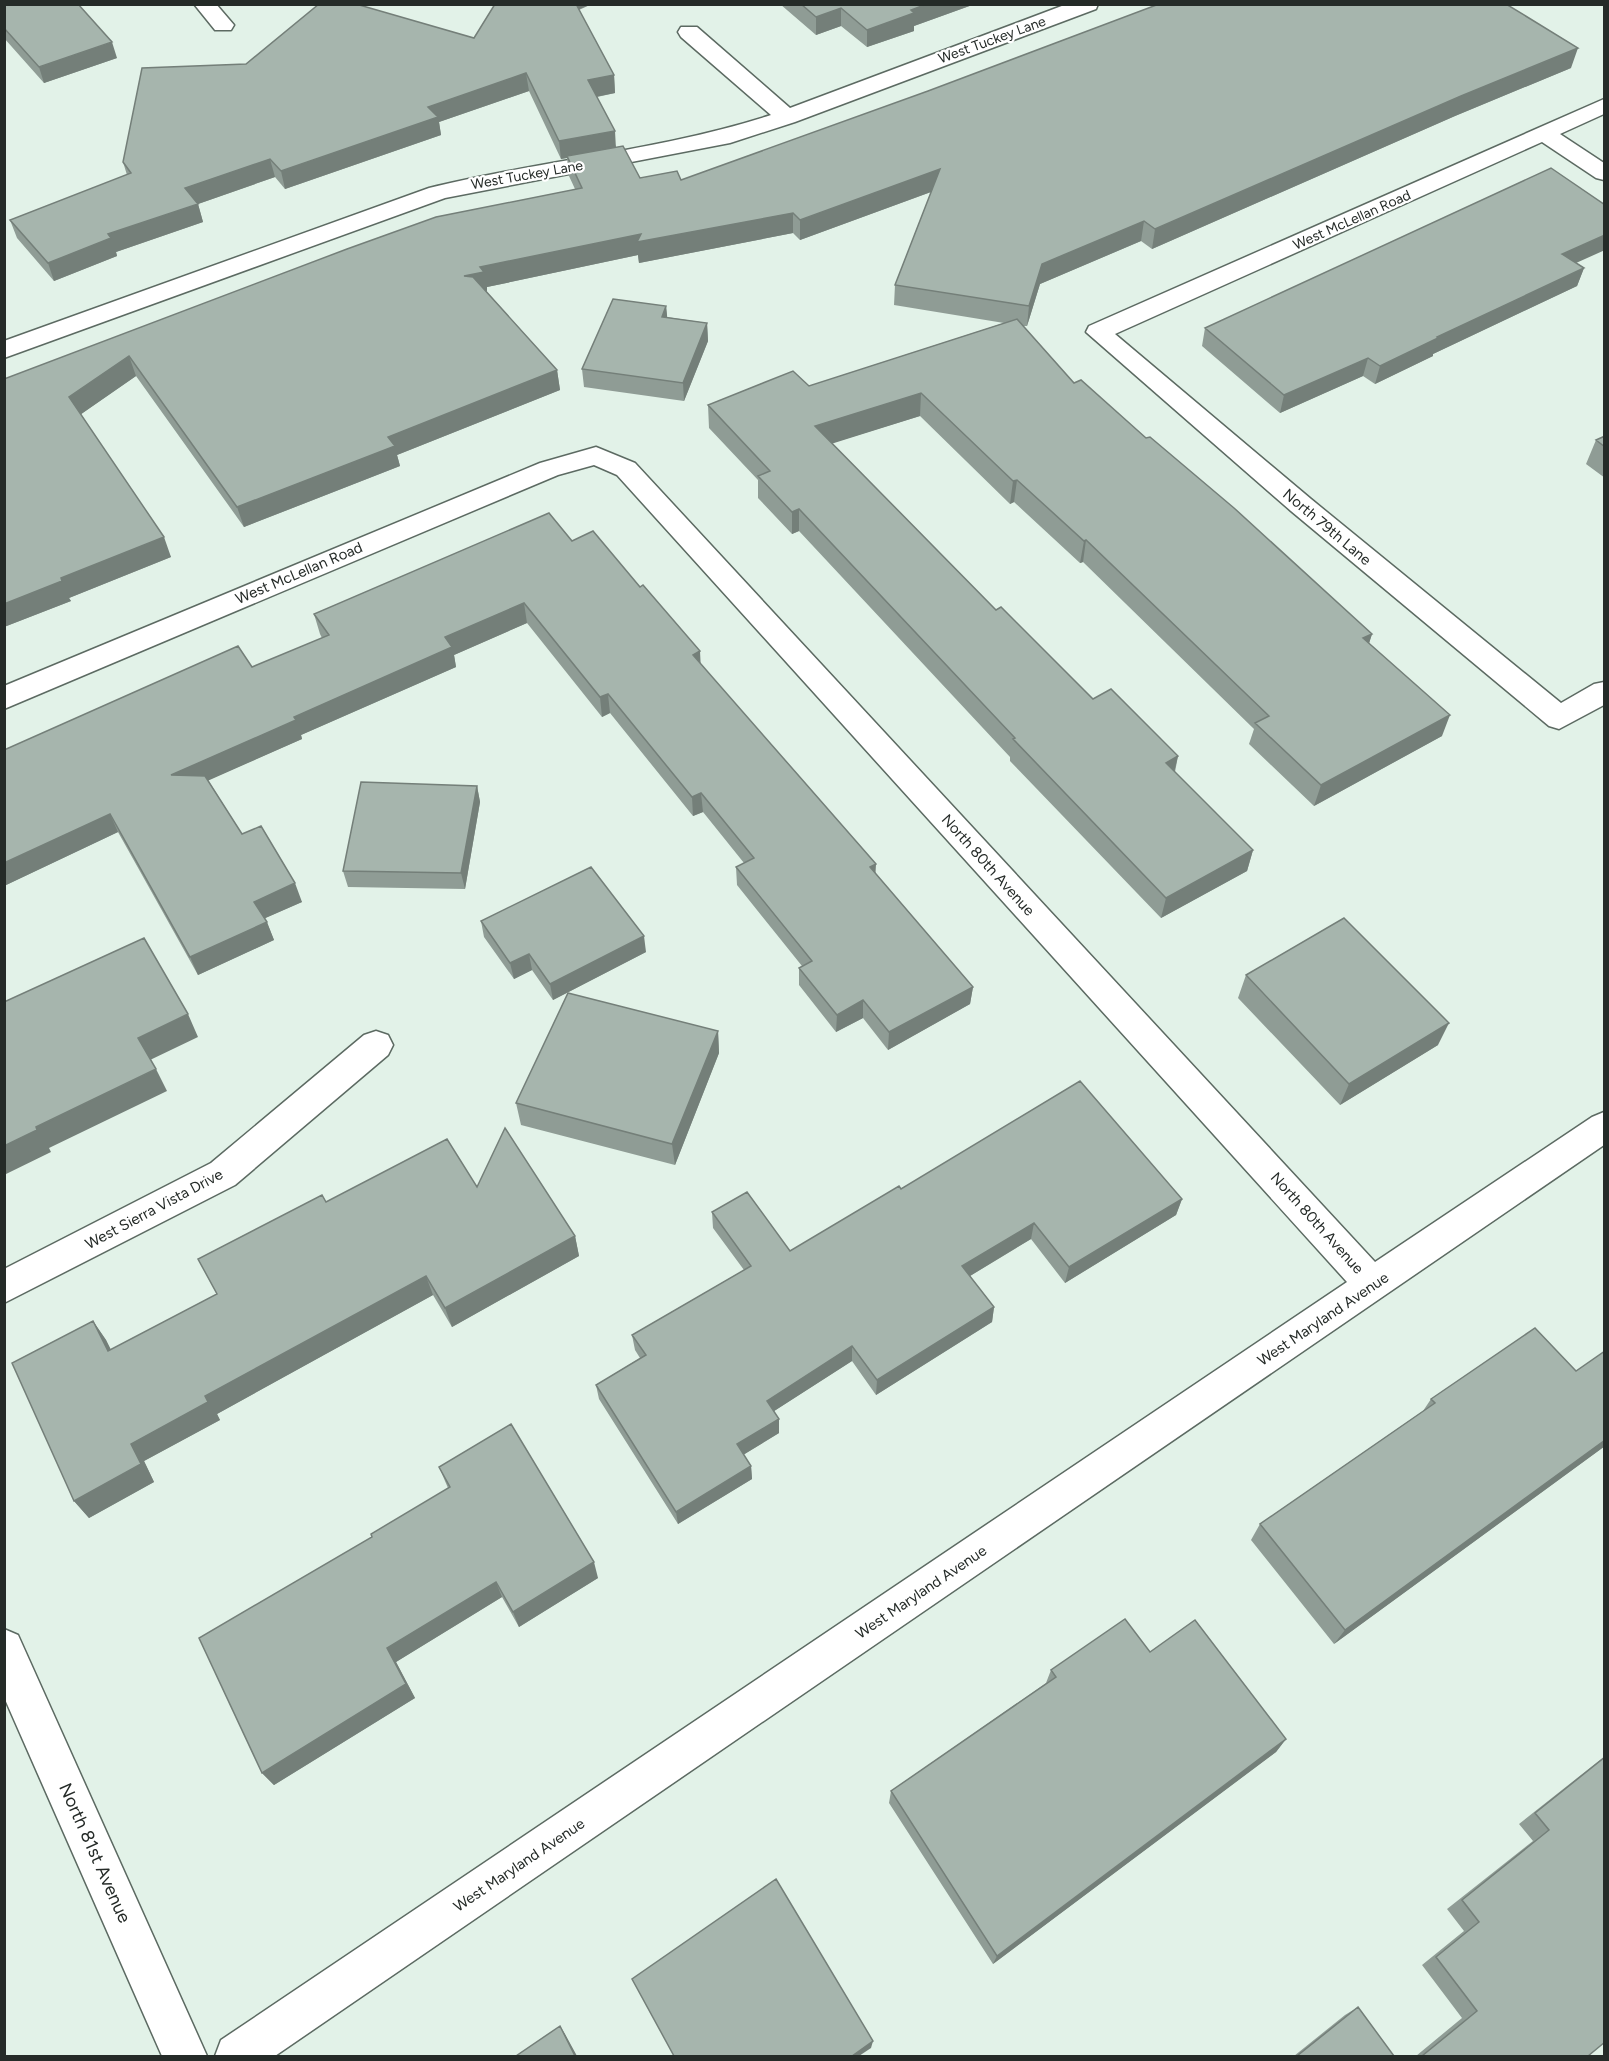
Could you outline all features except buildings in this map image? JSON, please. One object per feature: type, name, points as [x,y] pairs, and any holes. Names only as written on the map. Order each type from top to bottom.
[{"type":"street","points":[[204,4],[223,25]]},
{"type":"street","name":"West Tuckey Lane","points":[[4,350],[291,244],[436,194],[486,181],[668,150],[722,138],[787,117],[1088,4]]},
{"type":"street","points":[[689,32],[787,117]]},
{"type":"street","name":"West McLellan Road","points":[[1098,332],[1605,106]]},
{"type":"street","points":[[1545,134],[1605,173]]},
{"type":"street","name":"North 79th Lane","points":[[1098,332],[1301,505],[1559,718],[1605,692]]},
{"type":"street","name":"West McLellan Road","points":[[4,698],[549,469],[596,456]]},
{"type":"street","name":"North 80th Avenue","points":[[596,456],[626,469],[1373,1285]]},
{"type":"street","name":"West Sierra Vista Drive","points":[[4,1287],[223,1174],[376,1045]]},
{"type":"street","name":"West Maryland Avenue","points":[[237,2056],[1605,1127]]},
{"type":"street","name":"North 81st Avenue","points":[[4,1649],[185,2056]]}]
